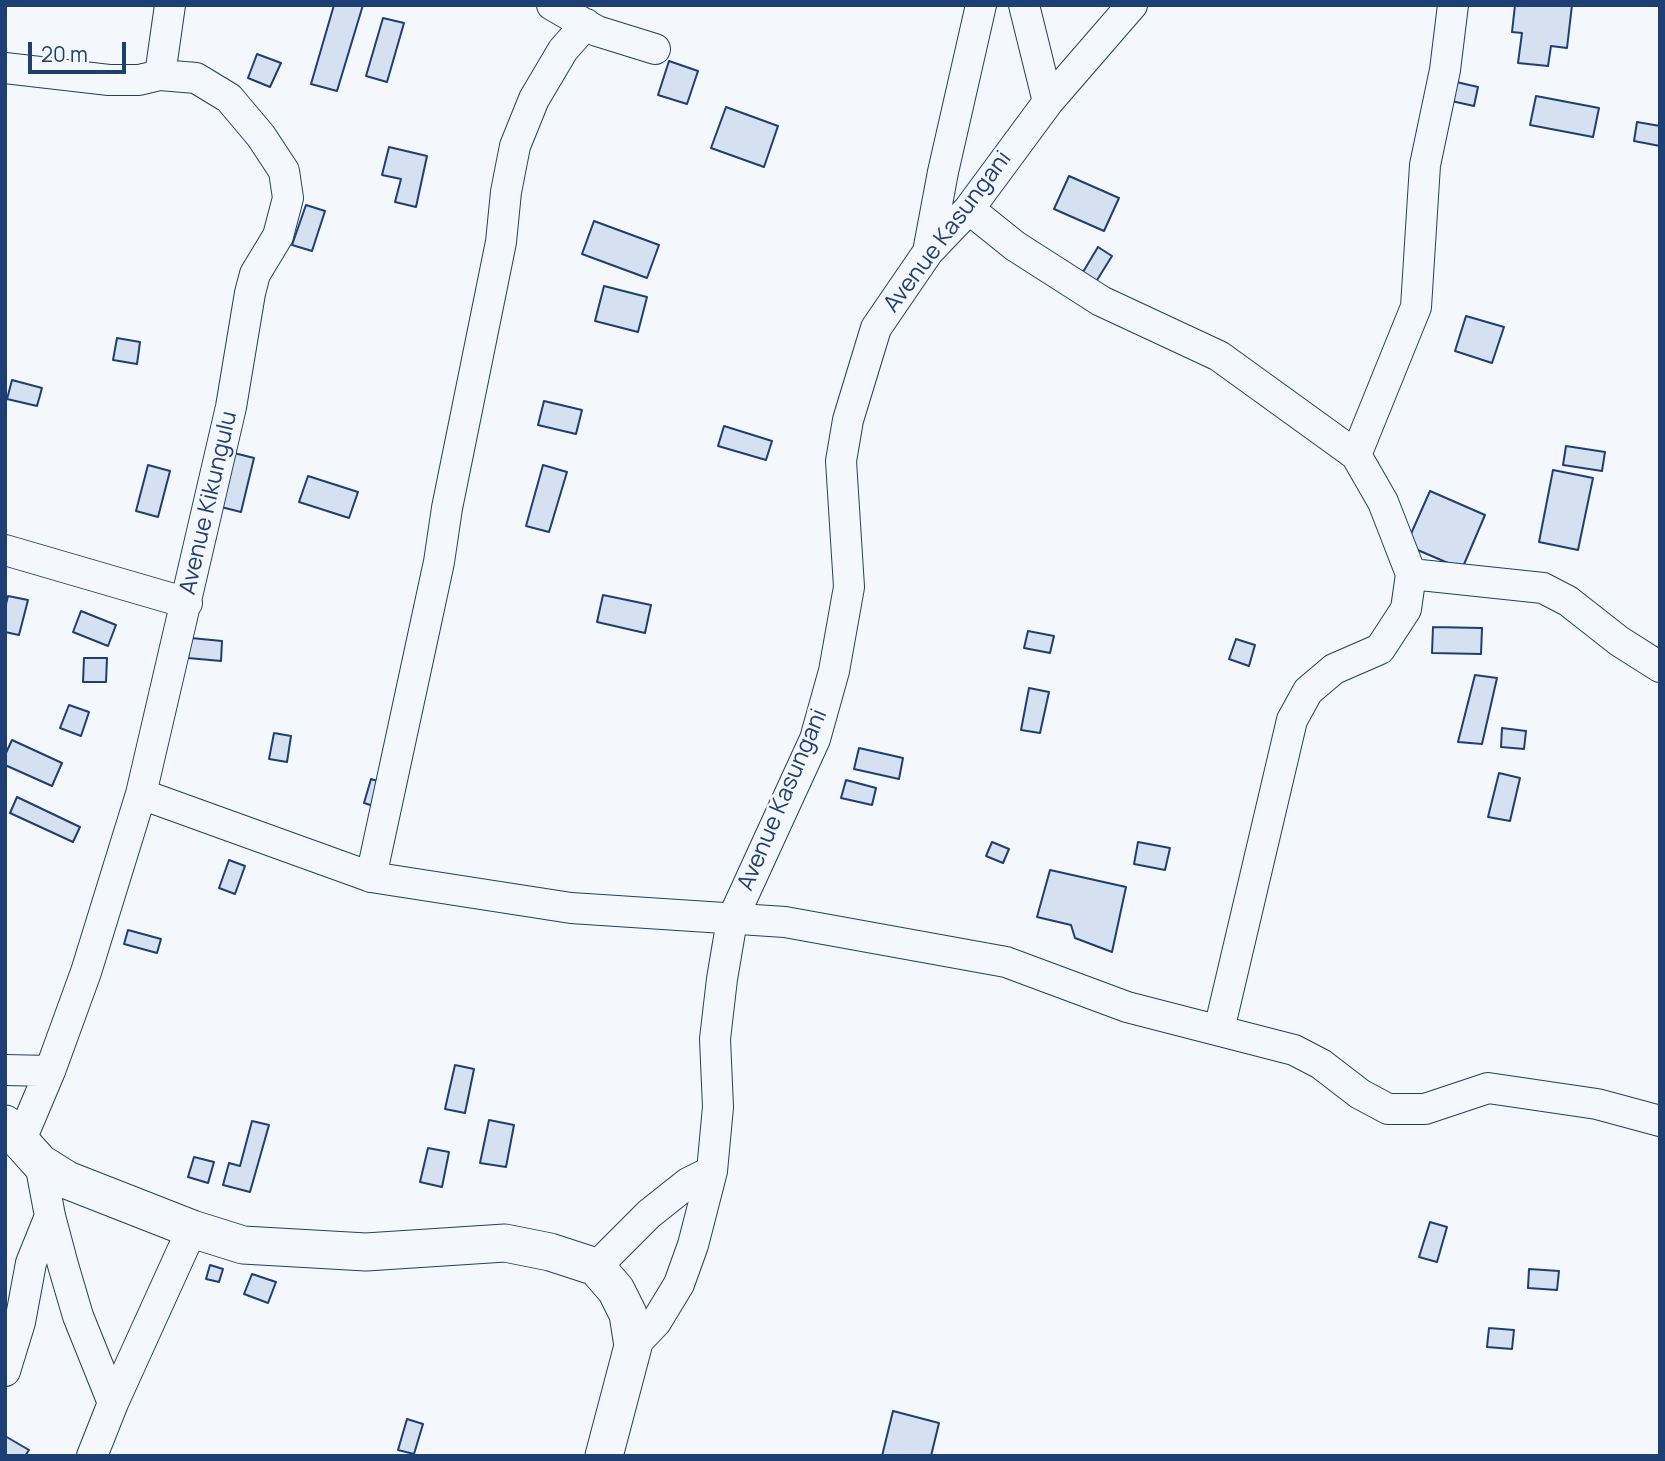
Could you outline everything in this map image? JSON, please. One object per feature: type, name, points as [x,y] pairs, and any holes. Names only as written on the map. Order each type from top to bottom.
[{"type":"street","points":[[160,75],[170,5]]},
{"type":"street","points":[[552,5],[597,31],[655,49]]},
{"type":"street","points":[[928,252],[943,172],[981,5]]},
{"type":"street","points":[[1024,5],[1048,102]]},
{"type":"street","name":"Avenue Kasungani","points":[[633,1346],[656,1322],[679,1283],[693,1245],[712,1171],[718,1107],[715,1039],[732,920],[815,739],[834,671],[849,587],[841,461],[848,420],[876,328],[928,252],[969,209],[1048,102],[1132,5]]},
{"type":"street","points":[[1356,455],[1416,307],[1425,165],[1445,70],[1453,5]]},
{"type":"street","points":[[371,877],[439,562],[449,497],[501,242],[515,146],[534,99],[563,51],[586,24]]},
{"type":"street","name":"Avenue Kikungulu","points":[[5,68],[109,80],[139,80],[160,75],[196,78],[229,98],[261,136],[284,171],[288,198],[278,236],[255,274],[250,293],[231,407],[141,794],[86,972],[22,1143]]},
{"type":"street","points":[[969,209],[1015,246],[1101,301],[1219,356],[1356,455],[1383,502],[1411,574],[1406,609],[1380,649],[1334,669],[1308,691],[1292,720],[1219,1030]]},
{"type":"street","points":[[5,550],[187,603]]},
{"type":"street","points":[[1411,574],[1543,588],[1568,601],[1619,641],[1660,667]]},
{"type":"street","points":[[141,794],[371,877],[571,908],[785,922],[1006,962],[1127,1007],[1294,1050],[1321,1064],[1360,1094],[1388,1110],[1425,1109],[1488,1088],[1597,1104],[1660,1121]]},
{"type":"street","points":[[5,1070],[50,1071]]},
{"type":"street","points":[[22,1143],[50,1216],[78,1316],[113,1403]]},
{"type":"street","points":[[22,1143],[67,1180],[192,1229],[243,1245],[366,1252],[505,1243],[550,1252],[596,1266],[616,1290],[628,1314],[633,1346],[604,1456]]},
{"type":"street","points":[[596,1266],[649,1214],[688,1183],[712,1171]]},
{"type":"street","points":[[5,1371],[20,1322],[31,1263],[50,1216]]},
{"type":"street","points":[[103,1450],[113,1403],[192,1229]]},
{"type":"building","points":[[334,5],[363,5],[337,91],[311,84]]},
{"type":"building","points":[[1515,5],[1572,5],[1567,48],[1551,46],[1548,66],[1518,63],[1522,33],[1512,32]]},
{"type":"building","points":[[383,18],[404,23],[387,82],[366,76]]},
{"type":"building","points":[[257,54],[281,63],[270,87],[248,78]]},
{"type":"building","points":[[669,61],[698,71],[687,104],[658,95]]},
{"type":"building","points":[[1452,81],[1478,87],[1474,106],[1447,100]]},
{"type":"building","points":[[1536,96],[1599,108],[1593,137],[1530,125]]},
{"type":"building","points":[[726,107],[778,126],[764,167],[711,148]]},
{"type":"building","points":[[1637,122],[1660,126],[1660,146],[1634,141]]},
{"type":"building","points":[[389,147],[427,156],[416,207],[395,202],[401,179],[382,175]]},
{"type":"building","points":[[1069,176],[1119,198],[1104,231],[1054,209]]},
{"type":"building","points":[[306,205],[325,211],[312,251],[292,245]]},
{"type":"building","points":[[594,221],[659,245],[647,278],[582,254]]},
{"type":"building","points":[[1098,247],[1112,256],[1094,285],[1080,277]]},
{"type":"building","points":[[604,286],[647,297],[638,332],[595,321]]},
{"type":"building","points":[[1466,316],[1504,327],[1492,363],[1455,351]]},
{"type":"building","points":[[117,338],[140,342],[137,364],[113,360]]},
{"type":"building","points":[[12,380],[42,388],[37,406],[7,399]]},
{"type":"building","points":[[544,401],[582,410],[576,434],[538,425]]},
{"type":"building","points":[[724,426],[772,441],[766,460],[718,446]]},
{"type":"building","points":[[1566,446],[1605,452],[1602,471],[1563,465]]},
{"type":"building","points":[[234,453],[254,458],[241,512],[221,507]]},
{"type":"building","points":[[148,465],[170,471],[158,517],[136,511]]},
{"type":"building","points":[[543,465],[567,472],[549,532],[526,526]]},
{"type":"building","points":[[1553,470],[1593,478],[1578,550],[1539,542]]},
{"type":"building","points":[[308,476],[358,492],[349,518],[299,502]]},
{"type":"building","points":[[1430,491],[1485,515],[1462,569],[1406,545]]},
{"type":"building","points":[[603,595],[651,605],[645,633],[597,622]]},
{"type":"building","points":[[8,596],[28,600],[19,635],[5,632]]},
{"type":"building","points":[[81,611],[116,625],[108,646],[73,632]]},
{"type":"building","points":[[1433,627],[1482,628],[1481,654],[1432,653]]},
{"type":"building","points":[[1028,631],[1054,636],[1050,653],[1024,648]]},
{"type":"building","points":[[191,638],[222,641],[221,661],[188,658]]},
{"type":"building","points":[[1236,639],[1255,645],[1249,666],[1229,659]]},
{"type":"building","points":[[84,658],[107,658],[106,682],[83,682]]},
{"type":"building","points":[[1475,675],[1497,678],[1482,744],[1458,742]]},
{"type":"building","points":[[1029,688],[1049,692],[1040,733],[1021,730]]},
{"type":"building","points":[[69,705],[89,712],[81,736],[60,728]]},
{"type":"building","points":[[1502,728],[1526,731],[1524,749],[1501,747]]},
{"type":"building","points":[[274,733],[291,736],[287,762],[269,759]]},
{"type":"building","points":[[12,740],[62,763],[52,786],[5,765],[5,755]]},
{"type":"building","points":[[859,748],[903,758],[899,779],[854,769]]},
{"type":"building","points":[[1499,773],[1520,778],[1510,821],[1488,817]]},
{"type":"building","points":[[371,779],[384,783],[377,807],[364,803]]},
{"type":"building","points":[[846,780],[876,788],[872,805],[841,798]]},
{"type":"building","points":[[17,797],[80,827],[73,842],[10,813]]},
{"type":"building","points":[[992,842],[1009,849],[1003,863],[986,856]]},
{"type":"building","points":[[1138,842],[1170,848],[1165,870],[1134,864]]},
{"type":"building","points":[[229,860],[245,866],[235,894],[219,888]]},
{"type":"building","points":[[1050,870],[1126,887],[1112,952],[1075,938],[1071,925],[1037,917]]},
{"type":"building","points":[[128,930],[161,939],[157,953],[124,944]]},
{"type":"building","points":[[455,1065],[474,1069],[465,1113],[445,1109]]},
{"type":"building","points":[[489,1120],[514,1125],[506,1167],[480,1163]]},
{"type":"building","points":[[252,1121],[269,1125],[250,1192],[223,1185],[229,1163],[240,1166]]},
{"type":"building","points":[[428,1148],[449,1152],[442,1187],[420,1182]]},
{"type":"building","points":[[194,1157],[214,1162],[208,1183],[188,1177]]},
{"type":"building","points":[[1430,1222],[1447,1227],[1437,1262],[1419,1257]]},
{"type":"building","points":[[210,1265],[223,1269],[219,1282],[206,1279]]},
{"type":"building","points":[[1529,1269],[1559,1271],[1557,1290],[1528,1288]]},
{"type":"building","points":[[252,1274],[276,1282],[268,1303],[244,1294]]},
{"type":"building","points":[[1489,1328],[1514,1330],[1512,1349],[1487,1347]]},
{"type":"building","points":[[893,1411],[939,1423],[931,1456],[882,1456]]},
{"type":"building","points":[[407,1419],[423,1424],[414,1454],[398,1450]]},
{"type":"building","points":[[5,1436],[29,1450],[25,1456],[5,1456]]}]
